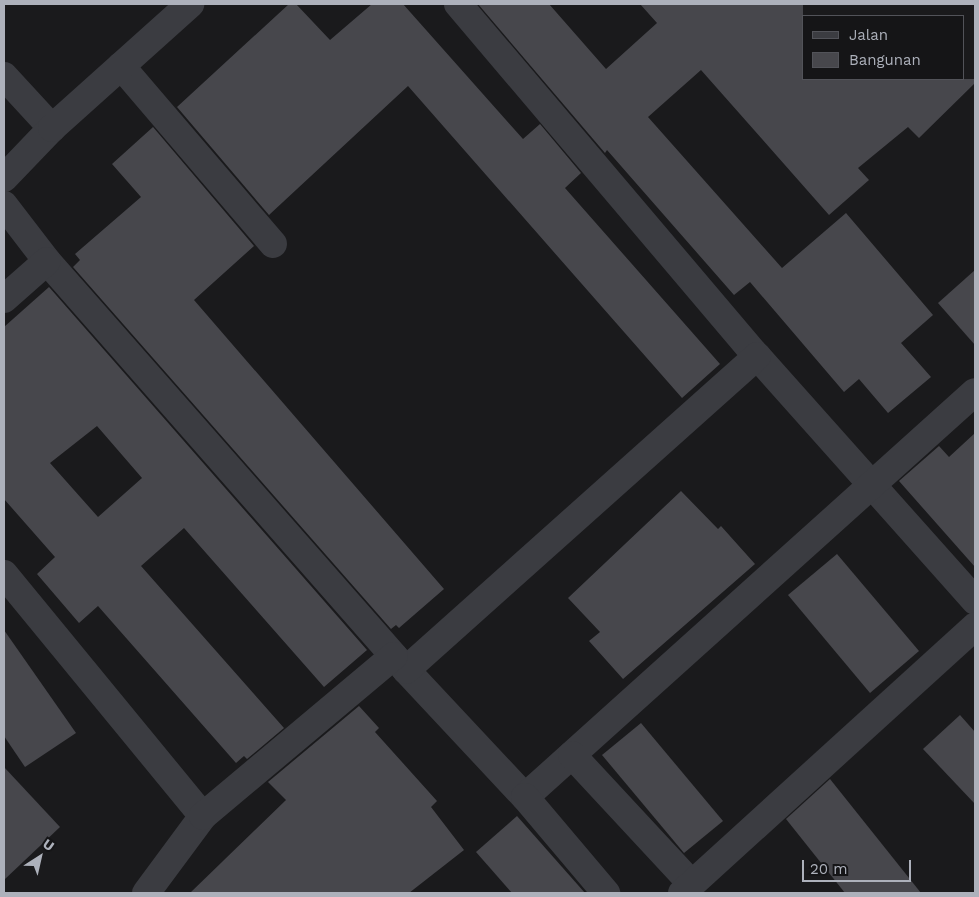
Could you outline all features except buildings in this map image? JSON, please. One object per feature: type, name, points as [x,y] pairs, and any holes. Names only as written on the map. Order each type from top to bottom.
[{"type":"street","points":[[4,178],[52,128],[190,4]]},
{"type":"street","points":[[458,4],[757,356],[975,601]]},
{"type":"street","points":[[121,66],[273,244]]},
{"type":"street","points":[[4,76],[52,128]]},
{"type":"street","points":[[4,205],[47,261],[400,663],[525,798],[606,893]]},
{"type":"street","points":[[4,299],[47,261]]},
{"type":"street","points":[[146,893],[203,816],[400,663],[757,356]]},
{"type":"street","points":[[525,798],[975,392]]},
{"type":"street","points":[[4,574],[203,816]]},
{"type":"street","points":[[572,756],[687,888],[975,626]]}]
